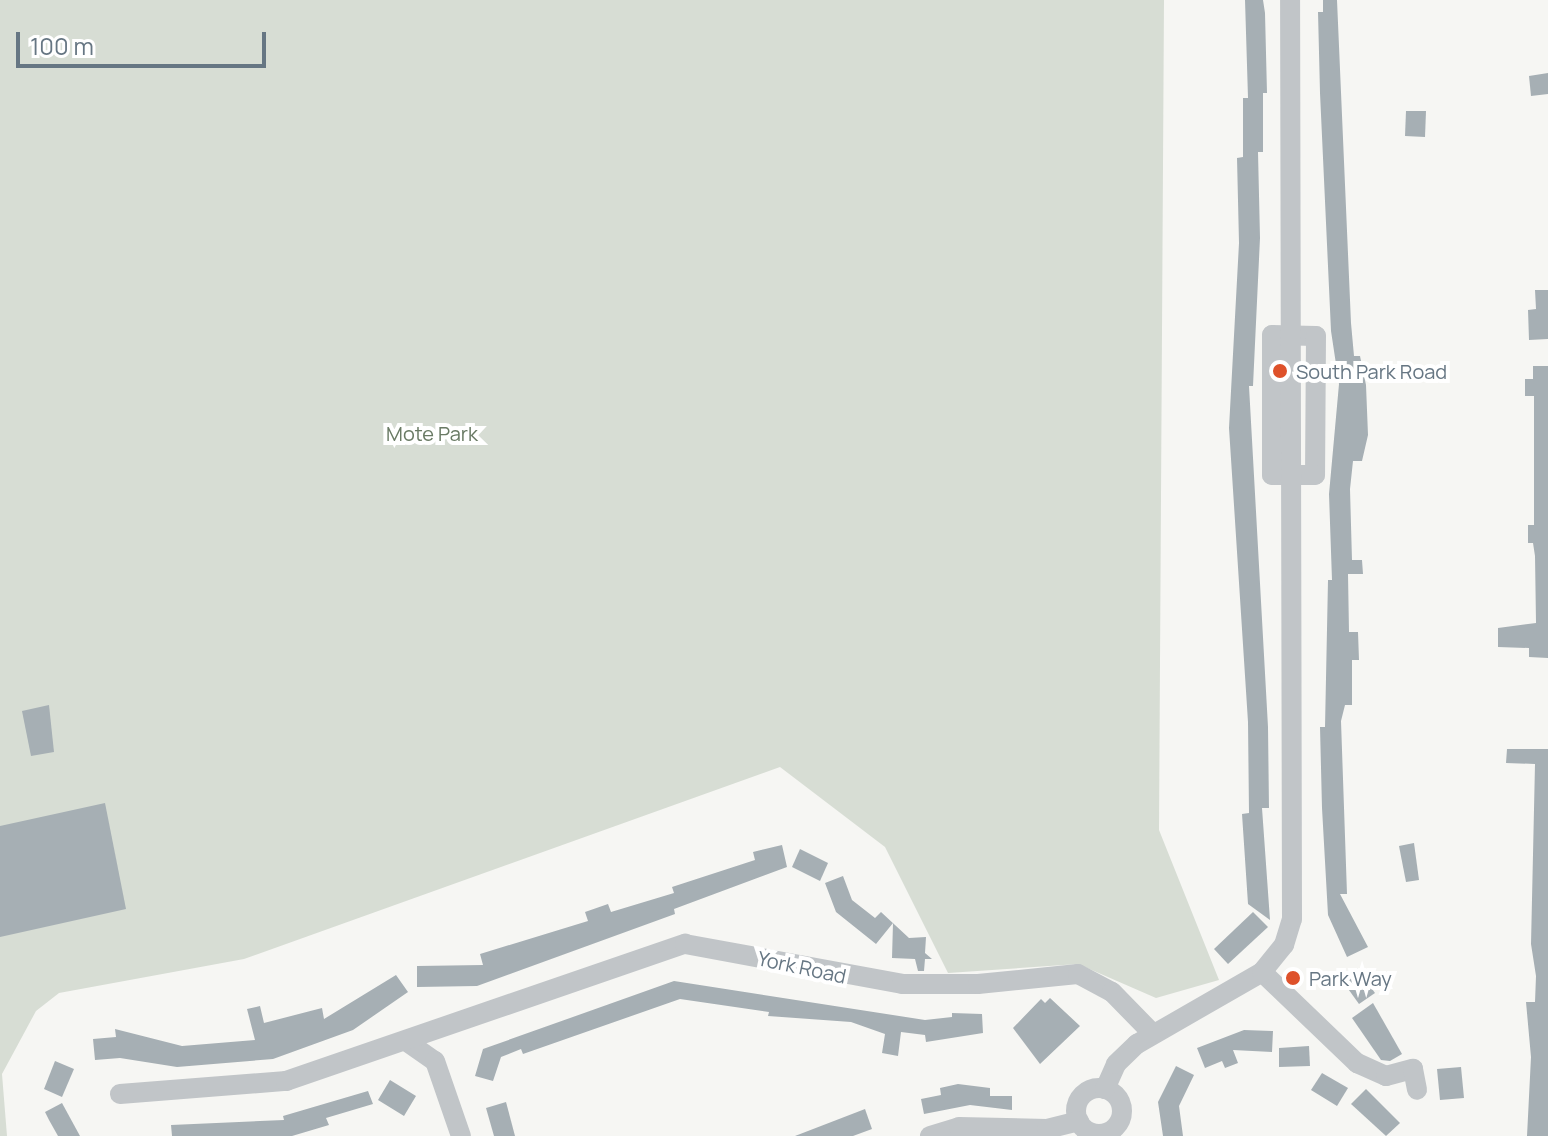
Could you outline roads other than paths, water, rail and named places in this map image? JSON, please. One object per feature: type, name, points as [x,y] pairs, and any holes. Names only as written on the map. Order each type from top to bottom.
[{"type":"street","points":[[1079,1121],[1081,1096],[1105,1089],[1116,1064],[1152,1033],[1262,972],[1284,945],[1293,910],[1290,0]]},
{"type":"street","name":"York Road","points":[[120,1094],[271,1084],[406,1041],[685,944],[902,984],[978,984],[1078,974],[1112,992],[1152,1033]]},
{"type":"street","points":[[1262,972],[1357,1063],[1386,1076],[1413,1069],[1417,1090]]},
{"type":"street","points":[[443,1028],[435,1061],[461,1136]]},
{"type":"street","points":[[406,1041],[435,1061]]},
{"type":"street","points":[[930,1136],[959,1127],[1047,1129],[1079,1121],[1096,1133],[1118,1131],[1122,1106],[1105,1089]]},
{"type":"place","name":"South Park Road","points":[[1280,371]]},
{"type":"place","name":"Park Way","points":[[1293,978]]},
{"type":"park label","name":"Mote Park","points":[[432,433]]}]
